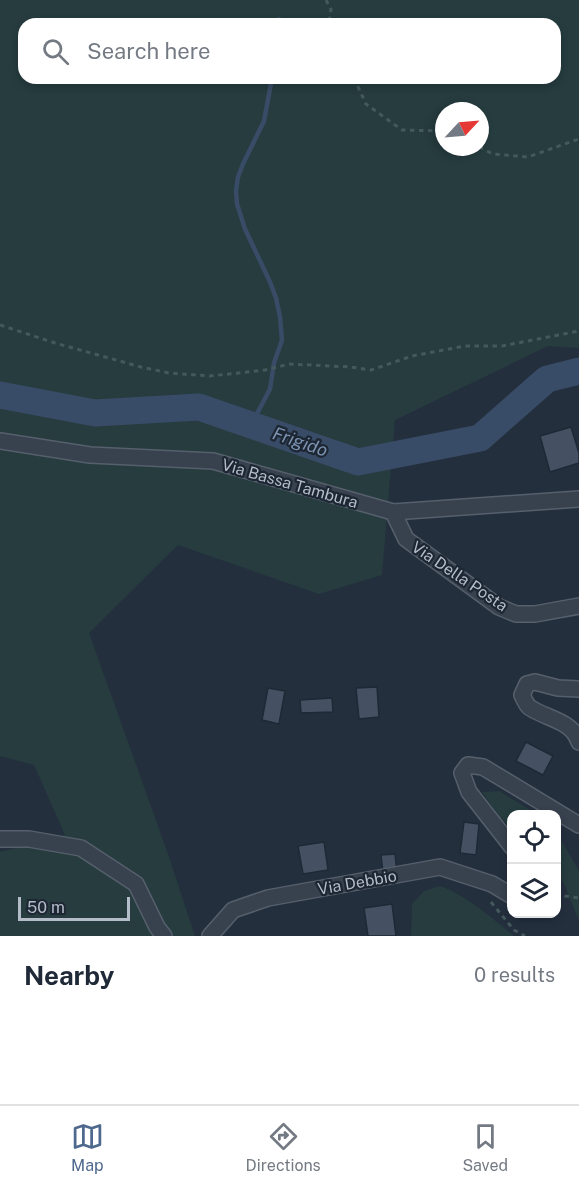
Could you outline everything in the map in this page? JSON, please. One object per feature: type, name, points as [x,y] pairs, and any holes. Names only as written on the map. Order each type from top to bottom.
[{"type":"street","name":"Via Bassa Tambura","points":[[0,441],[90,455],[213,461],[393,512],[579,499]]},
{"type":"street","name":"Via Della Posta","points":[[393,512],[406,539],[499,607],[516,614],[535,614],[579,606]]},
{"type":"street","points":[[579,689],[558,688],[535,682],[527,684],[522,695],[528,706],[566,725],[579,742]]},
{"type":"street","points":[[507,841],[469,792],[462,773],[468,765],[483,767],[554,810]]},
{"type":"street","points":[[561,814],[579,825]]},
{"type":"street","points":[[0,839],[29,838],[81,848],[136,884],[157,927],[164,936]]},
{"type":"street","name":"Via Debbio","points":[[210,936],[233,910],[267,898],[440,867],[492,884],[507,893]]},
{"type":"path","points":[[326,0],[331,9],[330,18]]},
{"type":"path","points":[[357,84],[366,104],[402,130],[435,130]]},
{"type":"path","points":[[489,152],[528,157],[579,139]]},
{"type":"path","points":[[0,325],[64,346],[141,367],[169,373],[210,376],[266,370],[289,364],[371,370],[412,356],[465,346],[502,346],[579,331]]},
{"type":"path","points":[[561,895],[579,898]]},
{"type":"path","points":[[489,900],[514,930],[525,936]]},
{"type":"green space","points":[[0,0],[579,0],[579,348],[548,346],[395,420],[382,575],[319,594],[178,545],[89,633],[195,936],[0,936],[0,852],[65,835],[34,765],[0,756]]},
{"type":"green space","points":[[499,791],[530,810],[507,810],[507,824],[482,792]]},
{"type":"green space","points":[[561,840],[579,871],[579,921],[561,878]]},
{"type":"green space","points":[[440,886],[469,901],[514,936],[411,936],[412,904],[424,891]]},
{"type":"building","points":[[571,427],[579,453],[579,463],[550,472],[540,436]]},
{"type":"building","points":[[377,687],[379,717],[359,719],[356,688]]},
{"type":"building","points":[[268,688],[285,691],[279,724],[262,720]]},
{"type":"building","points":[[332,698],[333,712],[301,713],[300,700]]},
{"type":"building","points":[[526,742],[553,756],[543,775],[516,761]]},
{"type":"building","points":[[464,822],[479,824],[476,855],[460,853]]},
{"type":"building","points":[[324,842],[328,870],[303,874],[298,846]]},
{"type":"building","points":[[395,854],[397,872],[383,873],[381,855]]},
{"type":"building","points":[[392,904],[396,936],[368,936],[364,908]]},
{"type":"waterway","points":[[251,425],[270,389],[274,363],[282,340],[276,298],[245,229],[237,204],[236,191],[243,164],[264,121],[271,84]]},
{"type":"waterway","name":"Frigido","points":[[0,395],[95,413],[199,407],[358,462],[480,438],[547,379],[579,371]]}]
